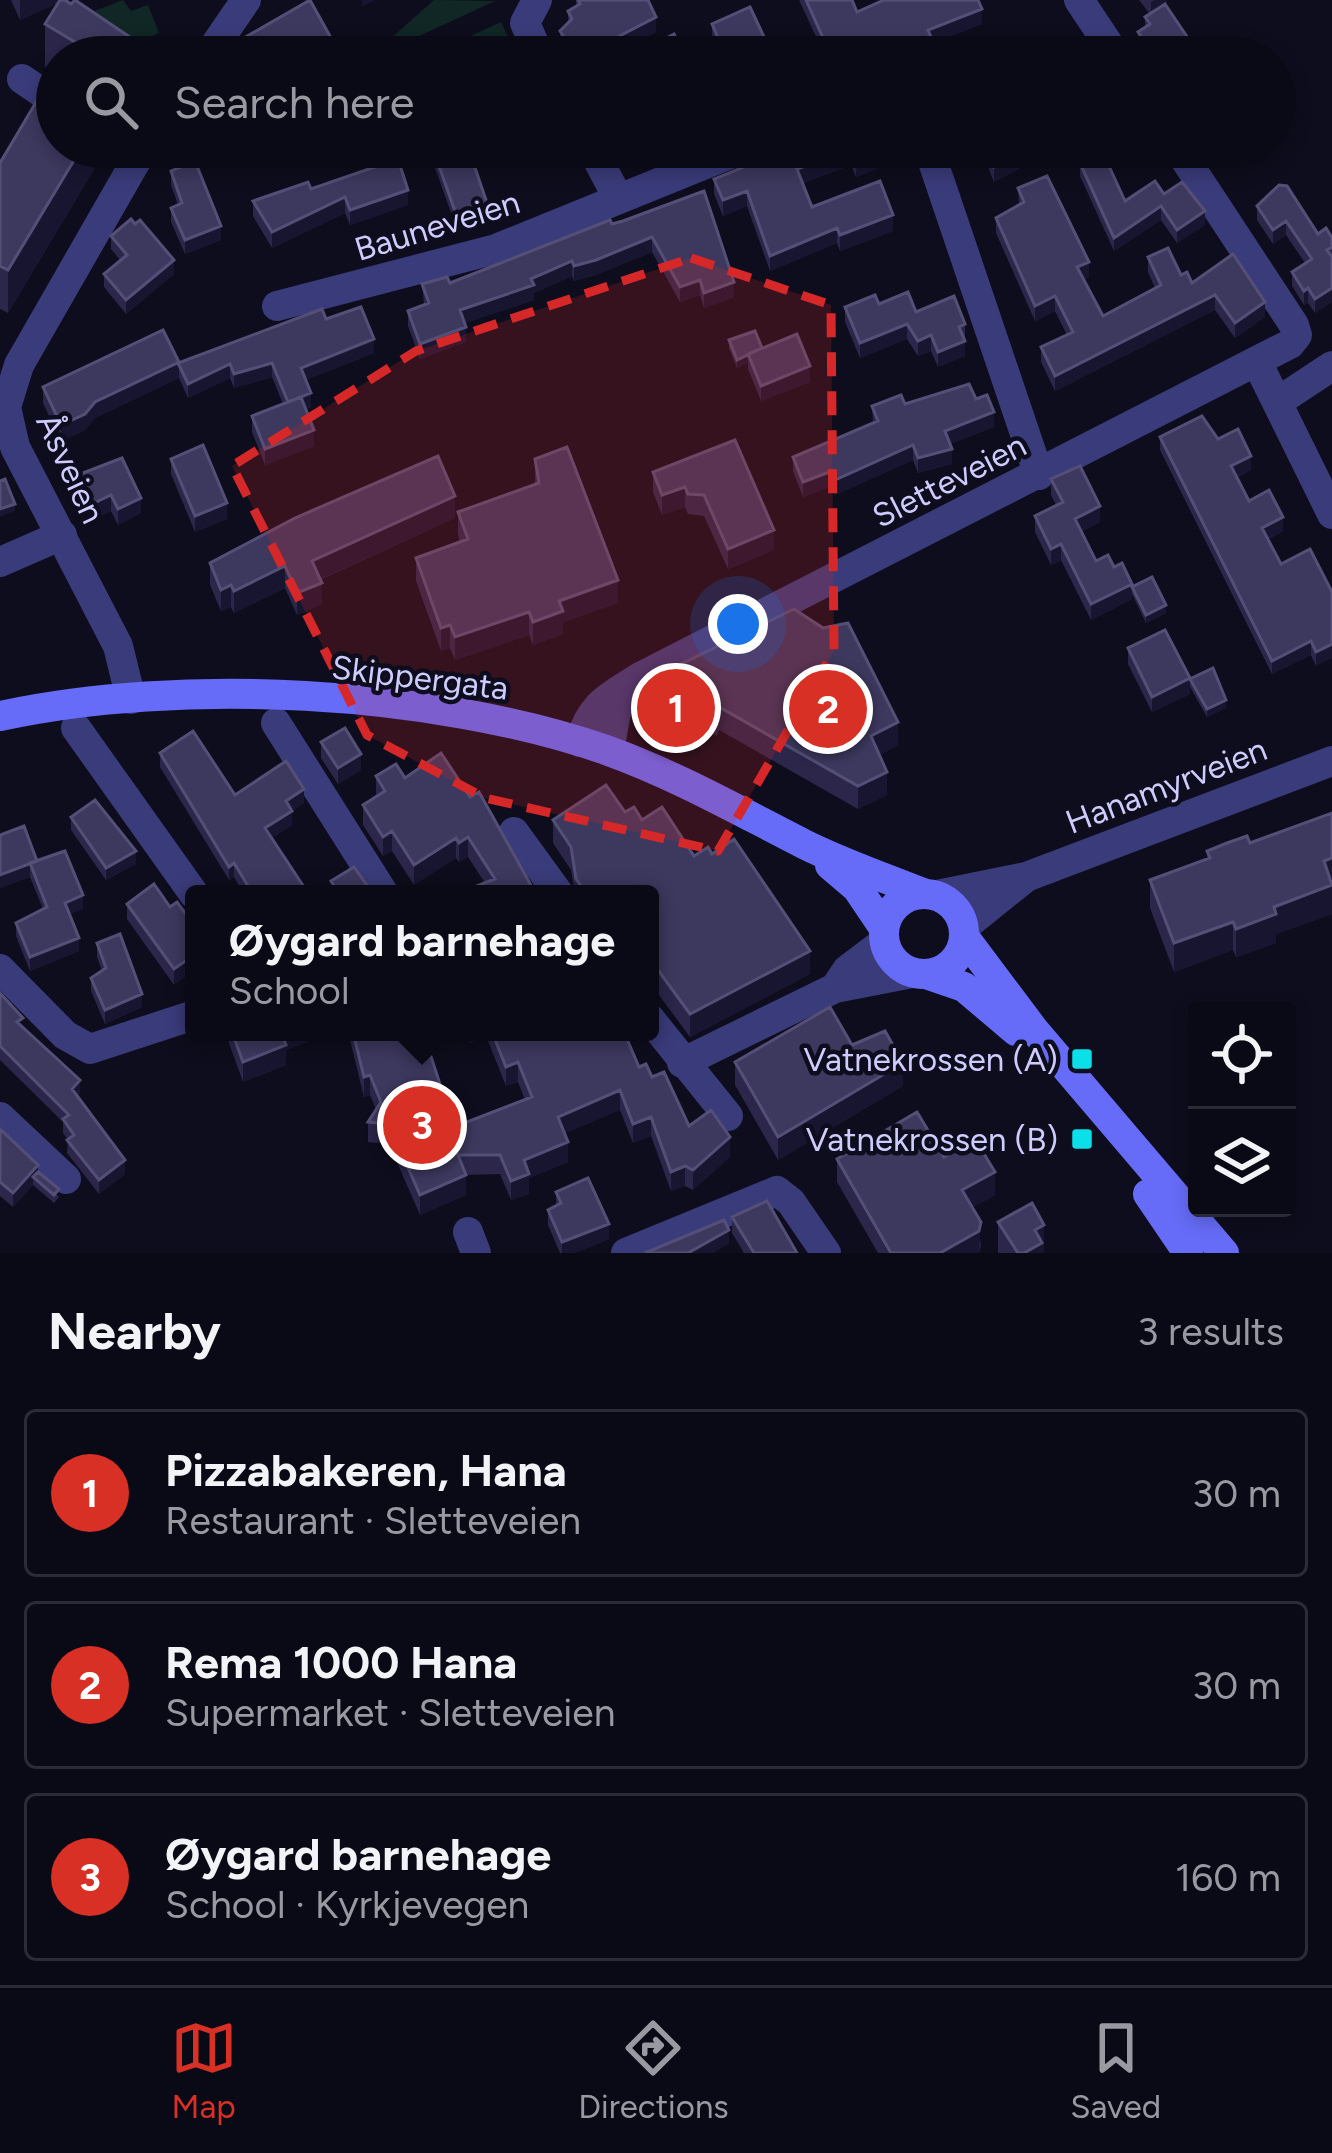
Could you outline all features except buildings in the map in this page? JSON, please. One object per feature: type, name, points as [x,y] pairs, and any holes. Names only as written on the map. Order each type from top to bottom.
[{"type":"main road","name":"Skippergata","points":[[0,716],[131,699],[392,704],[595,747],[699,788],[807,845],[930,894],[959,913],[964,932],[1034,1030],[1224,1253]]},
{"type":"main road","name":"Skippergata","points":[[807,845],[857,888],[899,966],[964,987],[1024,1039],[1159,1208],[1188,1253]]},
{"type":"main road","points":[[884,935],[897,903],[930,894]]},
{"type":"main road","points":[[919,974],[952,963],[964,932]]},
{"type":"street","points":[[221,36],[246,0]]},
{"type":"street","points":[[531,36],[525,22],[537,0]]},
{"type":"street","points":[[1079,0],[1103,36]]},
{"type":"street","points":[[22,79],[36,89]]},
{"type":"street","name":"Åsveien","points":[[125,168],[19,365],[9,395],[7,427],[118,646],[131,699]]},
{"type":"street","points":[[602,168],[618,198]]},
{"type":"street","name":"Bauneveien","points":[[277,306],[496,249],[694,168]]},
{"type":"street","points":[[935,168],[1039,475]]},
{"type":"street","name":"Sletteveien","points":[[595,747],[620,690],[1290,344],[1297,335],[1294,325],[1191,168]]},
{"type":"street","points":[[1258,364],[1332,514]]},
{"type":"street","points":[[1279,401],[1332,366]]},
{"type":"street","points":[[0,562],[62,536]]},
{"type":"street","points":[[277,723],[378,885]]},
{"type":"street","points":[[76,728],[188,885]]},
{"type":"street","name":"Hanamyrveien","points":[[930,894],[1026,878],[1332,760]]},
{"type":"street","points":[[514,832],[552,885]]},
{"type":"street","name":"Hanamyrveien","points":[[964,932],[1026,878]]},
{"type":"street","points":[[836,988],[847,970],[884,935]]},
{"type":"street","points":[[0,968],[65,1035],[90,1049],[185,1018]]},
{"type":"street","points":[[682,1063],[836,988],[919,974]]},
{"type":"street","points":[[659,1031],[728,1115]]},
{"type":"street","points":[[0,1117],[66,1179]]},
{"type":"street","points":[[626,1253],[777,1191],[791,1202],[826,1253]]},
{"type":"highlighted area","points":[[691,258],[831,305],[834,651],[718,851],[485,798],[367,735],[232,466],[416,351]]},
{"type":"green space","points":[[123,0],[131,11],[148,5],[159,33],[90,36],[84,32],[94,11]]},
{"type":"green space","points":[[434,0],[495,1],[419,36],[394,36]]},
{"type":"green space","points":[[501,22],[507,36],[471,36]]},
{"type":"place","name":"Pizzabakeren, Hana","points":[[676,708]]},
{"type":"place","name":"Rema 1000 Hana","points":[[828,709]]},
{"type":"place","name":"Vatnekrossen (A)","points":[[1082,1059]]},
{"type":"place","name":"Øygard barnehage","points":[[422,1125]]},
{"type":"place","name":"Vatnekrossen (B)","points":[[1082,1139]]}]
